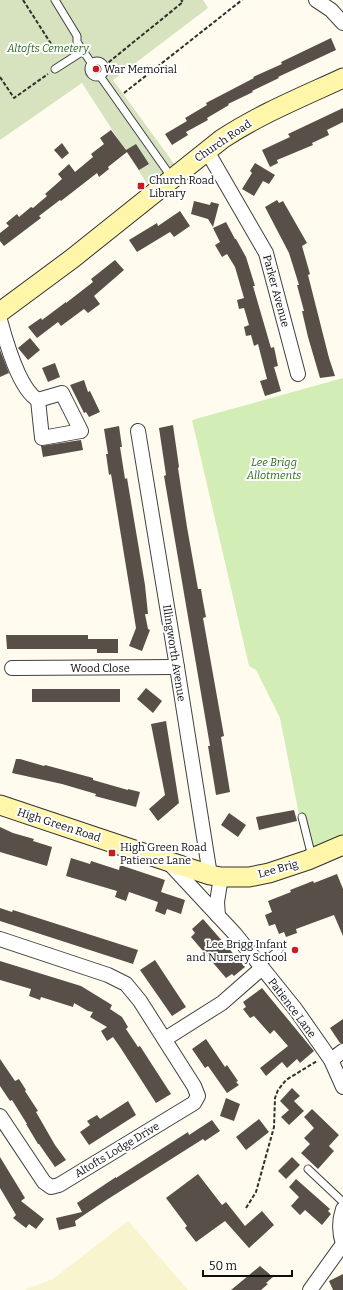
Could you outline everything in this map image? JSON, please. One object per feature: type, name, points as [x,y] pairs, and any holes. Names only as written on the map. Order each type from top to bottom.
[{"type":"street","points":[[316,0],[331,10],[343,23]]},
{"type":"street","name":"Church Road","points":[[0,312],[73,258],[206,151],[240,127],[343,78]]},
{"type":"street","name":"Parker Avenue","points":[[206,151],[266,252],[298,374]]},
{"type":"street","points":[[0,320],[8,349],[26,389],[32,397],[38,400]]},
{"type":"street","name":"Illingworth Avenue","points":[[138,431],[177,667],[215,876]]},
{"type":"street","name":"Wood Close","points":[[20,672],[177,667]]},
{"type":"street","name":"High Green Road","points":[[0,805],[215,876]]},
{"type":"street","name":"Lee Brig","points":[[215,876],[249,877],[269,873],[343,845]]},
{"type":"street","name":"Patience Lane","points":[[166,861],[218,916],[296,1010],[329,1057],[343,1086]]},
{"type":"street","points":[[215,876],[218,916]]},
{"type":"street","name":"Altofts Lodge Drive","points":[[0,940],[108,974],[126,984],[140,1001],[194,1086],[198,1096],[194,1103],[59,1185],[51,1187],[44,1182],[0,1116]]},
{"type":"street","points":[[164,1039],[222,1003],[261,966]]},
{"type":"street","points":[[329,1057],[343,1051]]},
{"type":"street","points":[[310,1290],[343,1245],[340,1234],[340,1224],[343,1209]]},
{"type":"lane","points":[[54,0],[77,36],[77,42],[92,64]]},
{"type":"lane","points":[[55,69],[83,51]]},
{"type":"lane","points":[[98,62],[104,66],[104,72],[100,76],[96,77],[92,75],[90,69],[92,64],[98,62]]},
{"type":"lane","points":[[100,76],[172,178]]},
{"type":"lane","points":[[302,817],[312,858]]},
{"type":"lane","points":[[261,966],[279,950]]},
{"type":"lane","points":[[308,1169],[343,1202]]},
{"type":"path","points":[[23,0],[55,50]]},
{"type":"path","points":[[104,66],[183,2],[181,0]]},
{"type":"path","points":[[123,94],[242,0]]},
{"type":"path","points":[[0,77],[14,98],[55,69]]},
{"type":"path","points":[[246,1208],[256,1192],[274,1128],[275,1098],[278,1090],[286,1080],[329,1057]]},
{"type":"shaded area","points":[[128,1221],[188,1290],[24,1290],[53,1279]]},
{"type":"green space","name":"Altofts Cemetery","points":[[0,0],[203,0],[208,8],[113,80],[180,172],[153,193],[82,83],[0,140]]},
{"type":"green space","name":"Lee Brigg Allotments","points":[[343,378],[343,845],[308,860],[280,718],[256,670],[249,666],[192,420]]},
{"type":"building","points":[[331,38],[336,50],[278,77],[279,78],[228,104],[229,105],[207,118],[208,120],[186,132],[188,135],[172,145],[165,134],[187,121],[185,118],[207,105],[206,103],[254,78],[253,77],[282,64],[281,62]]},
{"type":"building","points":[[343,108],[343,122],[327,130],[329,135],[312,143],[313,145],[277,160],[278,163],[270,167],[262,150],[290,137],[288,134]]},
{"type":"building","points":[[111,130],[126,150],[136,144],[149,164],[139,170],[127,152],[108,167],[109,169],[99,177],[97,173],[39,216],[41,218],[4,246],[0,241],[0,233],[9,226],[6,223],[17,214],[19,217],[31,207],[33,208],[47,196],[45,194],[62,179],[58,174],[69,164],[75,172],[93,157],[91,154],[104,144],[100,138]]},
{"type":"building","points":[[62,143],[69,153],[62,159],[54,150]]},
{"type":"building","points":[[255,163],[275,175],[269,184],[263,181],[254,196],[242,189],[252,173],[250,171]]},
{"type":"building","points":[[277,200],[279,203],[283,201],[307,243],[302,246],[310,274],[308,275],[335,376],[320,378],[302,311],[304,311],[297,285],[299,285],[289,253],[265,207]]},
{"type":"building","points":[[194,201],[210,205],[211,202],[219,204],[213,227],[208,219],[191,214]]},
{"type":"building","points":[[180,211],[190,226],[174,237],[170,232],[137,252],[129,240],[157,223],[158,226]]},
{"type":"building","points":[[226,222],[246,257],[271,348],[274,347],[278,366],[274,367],[281,391],[265,396],[260,381],[267,379],[258,344],[254,346],[251,335],[246,336],[244,327],[249,325],[244,308],[239,309],[237,300],[244,298],[235,267],[227,254],[222,257],[215,245],[220,242],[213,228]]},
{"type":"building","points":[[115,260],[124,270],[94,296],[100,304],[88,313],[84,309],[61,326],[58,322],[37,338],[28,327],[41,318],[42,320],[66,303],[93,282],[91,279]]},
{"type":"building","points":[[30,338],[40,350],[28,360],[18,348]]},
{"type":"building","points":[[0,350],[9,373],[0,377]]},
{"type":"building","points":[[55,363],[60,377],[48,382],[42,368]]},
{"type":"building","points":[[84,380],[88,392],[90,391],[100,412],[89,417],[86,412],[84,413],[70,385]]},
{"type":"building","points":[[173,425],[187,527],[198,589],[201,589],[206,617],[203,618],[224,736],[221,737],[230,792],[216,795],[208,746],[210,746],[164,476],[166,475],[159,428]]},
{"type":"building","points":[[119,426],[122,447],[120,447],[125,479],[127,478],[145,585],[148,614],[145,614],[148,629],[150,630],[142,651],[129,646],[136,628],[111,474],[109,475],[106,454],[108,454],[104,429]]},
{"type":"building","points":[[81,440],[83,450],[43,457],[41,446]]},
{"type":"building","points":[[6,635],[88,635],[88,639],[118,639],[118,653],[97,653],[97,649],[7,649]]},
{"type":"building","points":[[146,688],[162,701],[153,713],[137,699]]},
{"type":"building","points":[[32,689],[120,689],[120,702],[32,702]]},
{"type":"building","points":[[166,721],[179,803],[158,821],[149,809],[165,795],[151,724]]},
{"type":"building","points":[[16,759],[45,765],[93,778],[93,780],[128,790],[140,792],[136,807],[95,796],[96,794],[62,784],[12,773]]},
{"type":"building","points":[[294,810],[297,821],[259,830],[256,817]]},
{"type":"building","points":[[229,813],[246,825],[238,837],[221,825]]},
{"type":"building","points":[[0,827],[13,833],[34,839],[33,841],[52,847],[47,866],[0,852]]},
{"type":"building","points":[[71,858],[90,864],[91,861],[119,870],[120,865],[165,880],[161,892],[185,900],[181,914],[167,909],[165,915],[155,911],[158,902],[129,892],[126,901],[115,897],[117,891],[66,876]]},
{"type":"building","points":[[337,874],[343,889],[343,936],[334,915],[296,929],[297,933],[286,937],[284,932],[279,934],[275,924],[269,926],[265,915],[272,912],[268,901],[313,881],[314,883]]},
{"type":"building","points":[[0,908],[12,912],[13,910],[138,950],[133,964],[0,921]]},
{"type":"building","points":[[203,919],[245,967],[234,976],[232,974],[226,978],[191,937],[195,933],[192,929]]},
{"type":"building","points":[[155,960],[186,1007],[172,1016],[140,970]]},
{"type":"building","points":[[0,961],[81,986],[112,1005],[110,1009],[122,1017],[128,1027],[126,1029],[138,1047],[140,1046],[171,1094],[156,1103],[113,1037],[107,1041],[101,1031],[107,1027],[90,1017],[93,1012],[88,1011],[74,1003],[73,1007],[41,997],[40,1000],[29,996],[31,989],[0,980]]},
{"type":"building","points":[[262,988],[314,1051],[300,1063],[297,1059],[287,1068],[282,1062],[266,1076],[260,1068],[288,1046],[274,1030],[270,1034],[254,1016],[250,1018],[243,1009],[246,1007],[243,1002]]},
{"type":"building","points":[[343,1019],[343,1043],[340,1043],[330,1028]]},
{"type":"building","points":[[206,1039],[225,1067],[227,1065],[238,1081],[236,1082],[239,1085],[227,1093],[208,1066],[205,1068],[192,1049]]},
{"type":"building","points":[[0,1059],[15,1081],[19,1079],[38,1111],[36,1112],[55,1145],[66,1160],[55,1167],[38,1144],[12,1100],[10,1101],[0,1086]]},
{"type":"building","points":[[292,1088],[300,1096],[294,1101],[304,1111],[289,1125],[281,1117],[289,1110],[280,1101]]},
{"type":"building","points":[[226,1098],[240,1104],[234,1121],[220,1116]]},
{"type":"building","points":[[128,1101],[136,1115],[89,1145],[80,1132],[90,1125],[87,1121],[97,1115],[100,1119]]},
{"type":"building","points":[[312,1109],[339,1135],[329,1146],[334,1151],[318,1169],[301,1153],[310,1144],[304,1138],[314,1128],[304,1117]]},
{"type":"building","points":[[259,1119],[269,1132],[246,1150],[236,1137]]},
{"type":"building","points":[[212,1120],[220,1131],[205,1141],[203,1139],[108,1199],[75,1221],[76,1226],[59,1230],[56,1218],[82,1212],[77,1203],[188,1132],[189,1135]]},
{"type":"building","points":[[0,1157],[25,1198],[21,1201],[44,1219],[36,1229],[29,1224],[26,1228],[13,1218],[16,1215],[0,1188]]},
{"type":"building","points":[[292,1157],[300,1165],[286,1179],[278,1171]]},
{"type":"building","points":[[198,1174],[222,1205],[226,1202],[245,1226],[262,1211],[274,1225],[249,1248],[225,1221],[196,1242],[185,1228],[187,1226],[166,1198]]},
{"type":"building","points":[[296,1179],[330,1209],[328,1211],[331,1214],[322,1225],[305,1210],[300,1215],[291,1206],[299,1197],[289,1187]]},
{"type":"building","points":[[260,1266],[273,1277],[261,1290],[231,1290]]},
{"type":"building","points":[[343,1274],[343,1290],[333,1290],[329,1281]]},
{"type":"place","name":"War Memorial","points":[[96,69]]},
{"type":"place","name":"Church Road Library","points":[[141,186]]},
{"type":"place","name":"High Green Road Patience Lane","points":[[112,853]]},
{"type":"place","name":"Lee Brigg Infant and Nursery School","points":[[295,950]]}]
